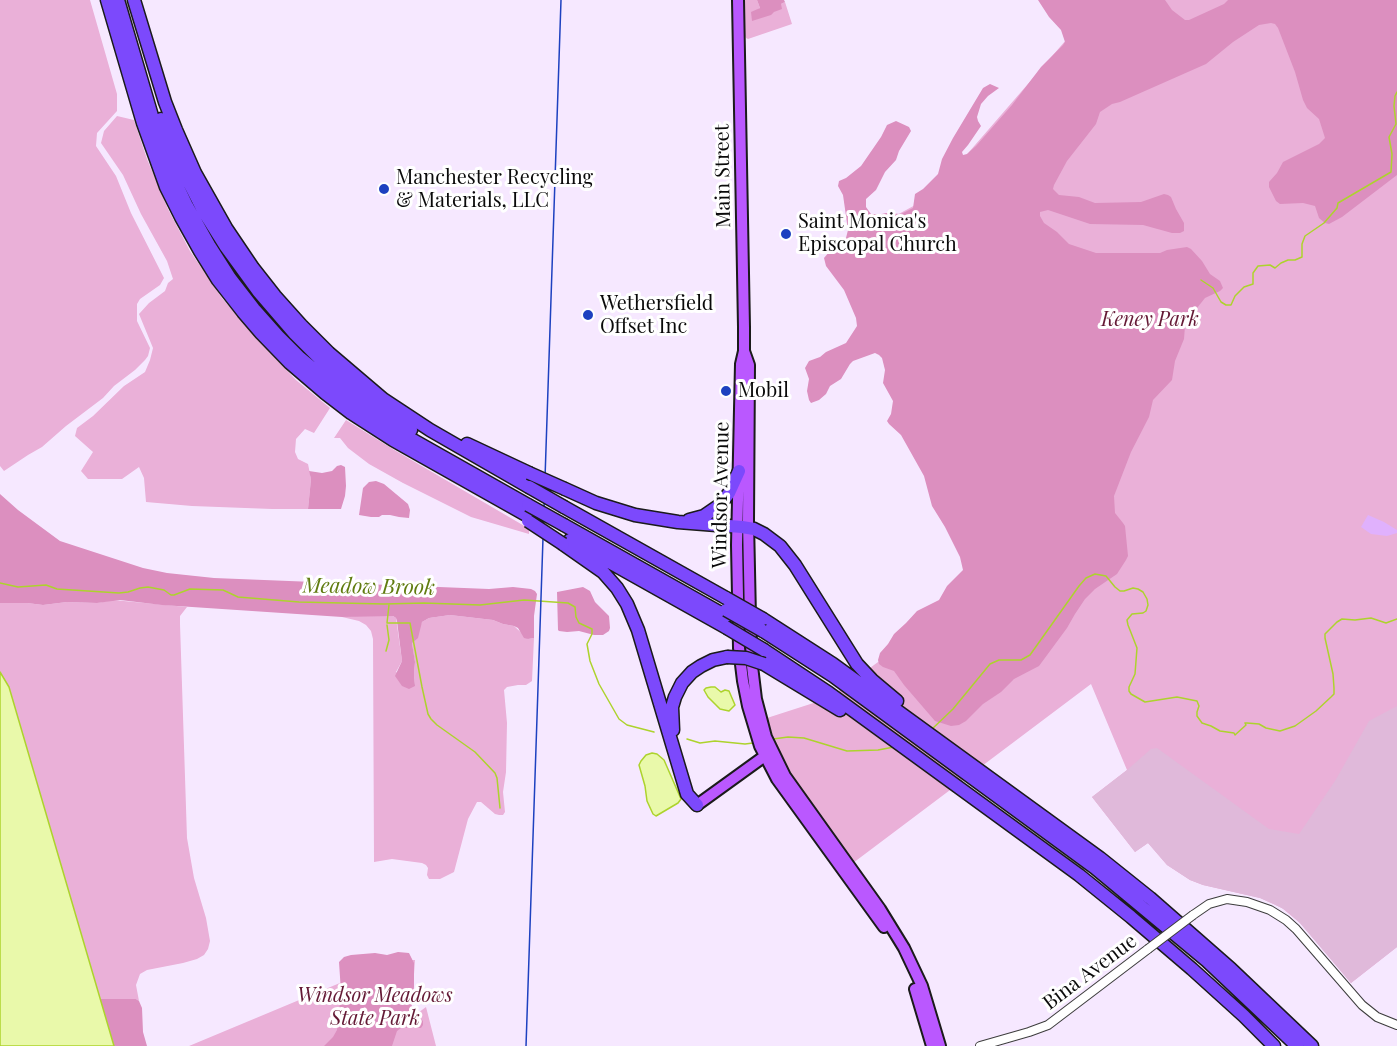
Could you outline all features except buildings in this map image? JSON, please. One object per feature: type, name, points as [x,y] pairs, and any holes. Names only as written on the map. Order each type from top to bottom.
[{"type":"highway","points":[[107,0],[150,145],[166,187],[190,234],[218,280],[248,319],[290,363],[342,387]]},
{"type":"highway","points":[[118,0],[149,106],[181,194],[202,234],[236,287],[300,358],[360,401],[387,426],[564,526],[726,613],[763,635],[892,722],[1137,908],[1223,983],[1289,1046]]},
{"type":"highway","points":[[124,0],[158,113],[178,160],[204,212],[234,259],[267,301],[342,387],[360,401],[393,441],[514,508],[528,505]]},
{"type":"highway","points":[[135,0],[171,117],[213,208],[275,296],[322,347],[342,387]]},
{"type":"highway","points":[[360,401],[392,405],[430,430],[528,505],[763,635],[833,664],[892,722]]},
{"type":"highway","points":[[430,430],[626,513],[668,521],[743,527],[764,534],[783,550],[804,577],[857,664],[872,680],[892,722],[885,738],[939,757],[1075,839],[1142,892],[1231,969],[1312,1046]]},
{"type":"highway","points":[[668,521],[696,518],[713,510],[720,505],[744,471]]},
{"type":"highway","points":[[564,526],[627,603],[638,630],[687,794],[697,805]]},
{"type":"highway","points":[[697,805],[673,731],[672,707],[678,690],[689,675],[707,663],[727,657],[746,658],[764,664],[809,691],[892,722],[927,732],[939,757],[1192,969],[1274,1046]]},
{"type":"highway","points":[[939,757],[1077,854],[1134,898],[1227,979],[1298,1046]]},
{"type":"highway","points":[[1255,1026],[1269,1046]]},
{"type":"main road","name":"Main Street","points":[[738,0],[744,351]]},
{"type":"main road","name":"Windsor Avenue","points":[[744,351],[748,365],[745,411],[741,663],[748,706],[777,778],[899,937],[914,966],[940,1046]]},
{"type":"main road","points":[[697,805],[765,745]]},
{"type":"main road","name":"Windsor Avenue","points":[[877,910],[907,968],[932,1046]]},
{"type":"street","name":"Bina Avenue","points":[[980,1046],[1048,1025],[1192,915],[1209,904],[1227,899],[1242,900],[1264,907],[1280,916],[1296,930],[1362,1005],[1377,1017],[1397,1025]]},
{"type":"green space","points":[[0,0],[90,0],[117,94],[117,111],[97,133],[96,146],[116,176],[131,213],[164,278],[160,285],[140,299],[137,304],[137,321],[150,348],[145,360],[103,398],[42,447],[4,471],[0,466]]},
{"type":"green space","points":[[743,0],[757,0],[760,8],[757,10],[774,12],[785,2],[792,24],[748,39],[745,36]]},
{"type":"green space","points":[[757,0],[784,0],[785,2],[781,4],[782,9],[752,21],[751,12],[760,8]]},
{"type":"green space","points":[[1038,0],[1165,0],[1172,10],[1185,20],[1189,20],[1228,0],[1397,0],[1397,175],[1342,217],[1329,224],[1319,218],[1315,206],[1303,203],[1280,204],[1276,201],[1269,182],[1283,162],[1319,144],[1325,138],[1319,119],[1307,108],[1303,100],[1278,28],[1271,23],[1259,25],[1206,64],[1112,104],[1100,112],[1096,124],[1067,161],[1053,189],[1059,195],[1079,197],[1095,203],[1141,202],[1164,194],[1168,195],[1184,223],[1184,231],[1172,233],[1143,225],[1090,224],[1048,210],[1040,212],[1044,223],[1069,244],[1096,253],[1160,253],[1187,247],[1202,261],[1210,274],[1220,281],[1223,288],[1205,298],[1185,326],[1184,339],[1175,361],[1172,380],[1153,400],[1149,417],[1131,452],[1114,496],[1115,513],[1125,526],[1128,556],[1126,560],[1117,574],[1085,599],[1039,666],[1014,679],[966,721],[951,726],[935,721],[894,671],[883,667],[878,660],[880,653],[894,634],[917,611],[939,600],[947,586],[963,570],[960,557],[932,506],[924,476],[901,435],[887,421],[891,414],[893,401],[883,383],[885,370],[882,358],[875,353],[853,361],[841,379],[830,386],[826,394],[811,403],[807,391],[809,379],[805,368],[809,361],[846,343],[857,326],[844,290],[826,266],[824,258],[829,252],[842,245],[848,230],[843,195],[838,186],[839,181],[861,166],[887,125],[896,121],[909,127],[911,131],[896,160],[885,172],[876,190],[866,199],[866,207],[871,214],[901,214],[913,208],[915,194],[938,174],[942,159],[983,88],[990,84],[999,88],[981,104],[977,117],[981,126],[962,152],[963,155],[976,146],[1041,67],[1065,42],[1061,30]]},
{"type":"green space","name":"Keney Park","points":[[1049,0],[1397,0],[1397,947],[1351,983],[1300,923],[1282,908],[1260,898],[1190,880],[1167,865],[1148,843],[1135,852],[1092,797],[1127,770],[1091,684],[853,863],[782,765],[768,722],[767,718],[829,698],[998,574],[871,229],[930,197],[1066,40]]},
{"type":"green space","points":[[117,116],[134,120],[168,209],[190,251],[222,298],[296,380],[330,408],[314,433],[305,429],[296,439],[295,452],[298,459],[308,464],[311,479],[308,509],[192,506],[146,502],[144,478],[139,467],[122,479],[88,479],[81,471],[93,452],[75,436],[77,428],[124,386],[145,372],[153,348],[139,314],[165,291],[168,283],[173,279],[167,261],[123,175],[101,143],[104,131]]},
{"type":"green space","points":[[346,420],[521,524],[529,529],[529,534],[471,517],[369,464],[348,448],[340,438],[334,438]]},
{"type":"green space","points":[[341,465],[345,467],[346,486],[341,509],[308,509],[311,479],[309,471],[322,473],[332,471]]},
{"type":"green space","points":[[376,481],[384,484],[408,504],[409,518],[390,515],[371,517],[359,515],[363,488],[369,482]]},
{"type":"green space","points":[[0,494],[60,541],[143,568],[167,573],[214,578],[531,589],[537,594],[534,638],[524,638],[518,628],[493,620],[450,615],[429,618],[422,622],[418,638],[412,643],[415,686],[409,689],[402,686],[395,676],[402,661],[397,621],[393,616],[342,617],[120,600],[43,605],[0,603]]},
{"type":"green space","points":[[583,587],[590,591],[595,602],[609,616],[610,628],[603,635],[558,630],[557,592]]},
{"type":"green space","points":[[113,600],[187,607],[180,616],[180,624],[187,838],[194,878],[210,941],[204,955],[197,959],[147,970],[140,974],[136,985],[139,1001],[136,999],[100,999],[9,687],[0,672],[0,603],[43,605],[67,602],[97,603]]},
{"type":"green space","points":[[369,615],[396,618],[402,661],[396,672],[415,685],[412,643],[422,622],[429,618],[450,615],[493,620],[514,626],[528,639],[534,638],[532,681],[526,685],[507,687],[504,690],[507,723],[506,772],[503,792],[505,812],[503,815],[495,814],[481,802],[477,802],[468,819],[454,872],[440,879],[429,879],[428,868],[422,863],[392,859],[374,862],[373,639],[366,625],[342,617]]},
{"type":"green space","points":[[398,952],[409,953],[414,963],[411,1010],[423,1021],[421,1028],[401,1028],[397,1031],[392,1046],[324,1046],[337,1030],[341,992],[339,962],[351,955],[375,953],[387,955]]},
{"type":"green space","name":"Windsor Meadows State Park","points":[[395,960],[415,960],[411,1018],[426,1007],[436,1046],[189,1046]]},
{"type":"green space","points":[[100,999],[136,999],[139,1001],[147,1046],[114,1046]]},
{"type":"sand","points":[[1368,515],[1397,530],[1397,533],[1387,536],[1371,534],[1361,527]]},
{"type":"shaded area","points":[[0,672],[9,687],[114,1046],[0,1046]]},
{"type":"shaded area","points":[[715,687],[721,692],[729,691],[735,705],[729,711],[720,709],[704,690]]},
{"type":"shaded area","points":[[1397,706],[1397,947],[1351,983],[1287,911],[1260,898],[1190,880],[1167,865],[1148,843],[1135,852],[1092,797],[1151,749],[1157,748],[1269,829],[1299,834],[1335,781],[1369,721]]},
{"type":"shaded area","points":[[652,753],[664,760],[681,799],[656,816],[647,801],[639,765],[646,755]]},
{"type":"waterway","points":[[1201,280],[1213,288],[1221,302],[1231,305],[1235,296],[1244,287],[1253,284],[1253,273],[1258,266],[1270,265],[1275,268],[1288,260],[1302,257],[1302,244],[1305,236],[1324,223],[1337,208],[1338,203],[1391,172],[1392,154],[1389,137],[1396,124],[1394,106],[1397,92]]},
{"type":"waterway","name":"Meadow Brook","points":[[931,730],[953,709],[990,664],[999,660],[1021,660],[1030,655],[1079,586],[1086,578],[1095,574],[1106,576],[1120,591],[1138,589],[1147,599],[1146,611],[1132,614],[1127,620],[1137,648],[1135,674],[1129,687],[1131,694],[1145,702],[1177,697],[1197,701],[1199,706],[1197,716],[1202,723],[1235,735],[1246,725],[1245,723],[1259,724],[1280,731],[1295,726],[1334,694],[1333,674],[1325,634],[1337,622],[1342,619],[1371,618],[1386,623],[1397,619]]},
{"type":"waterway","name":"Meadow Brook","points":[[0,583],[18,587],[46,585],[57,589],[119,593],[148,587],[164,590],[171,595],[190,589],[223,590],[238,597],[299,602],[480,605],[524,600],[568,603],[575,607],[579,623],[592,629],[587,644],[590,661],[599,684],[619,719],[627,725],[654,732]]},
{"type":"waterway","points":[[389,605],[387,623],[410,623],[428,714],[437,725],[475,752],[495,773],[500,808]]},
{"type":"waterway","points":[[386,651],[389,640],[387,625]]},
{"type":"waterway","name":"Meadow Brook","points":[[773,739],[804,738],[847,751],[894,747]]},
{"type":"waterway","name":"Meadow Brook","points":[[687,739],[700,743],[715,741],[753,743]]},
{"type":"railway","points":[[526,1046],[561,0]]},
{"type":"place","name":"Manchester Recycling & Materials, LLC","points":[[384,189]]},
{"type":"place","name":"Saint Monica's Episcopal Church","points":[[786,234]]},
{"type":"place","name":"Wethersfield Offset Inc","points":[[588,315]]},
{"type":"place","name":"Mobil","points":[[726,391]]}]
